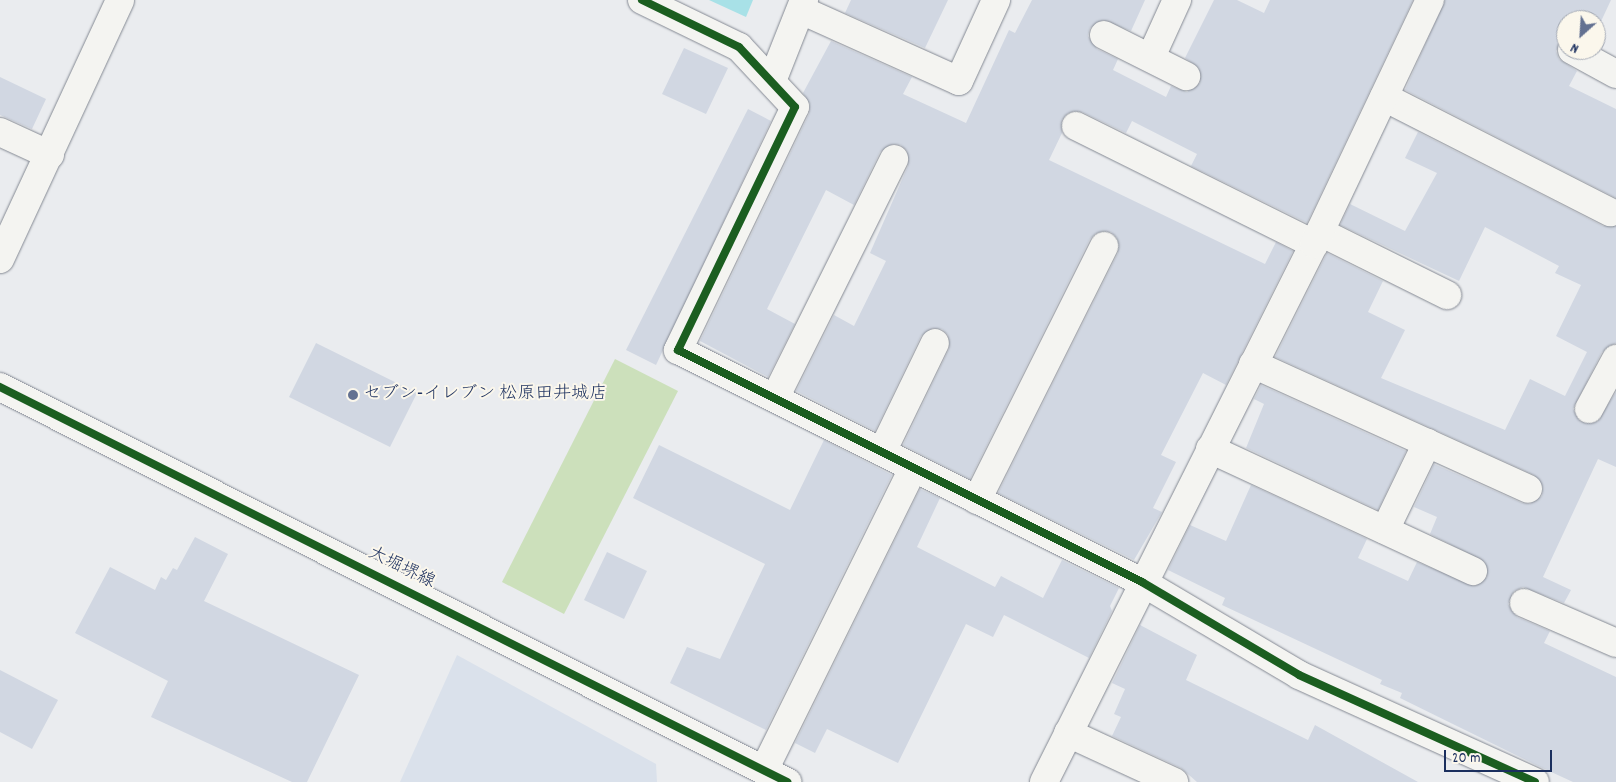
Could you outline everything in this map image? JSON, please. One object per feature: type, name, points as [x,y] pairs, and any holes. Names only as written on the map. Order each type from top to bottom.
[{"type":"street","points":[[0,259],[50,155],[120,0]]},
{"type":"street","points":[[642,0],[739,47],[796,107],[678,350],[1142,582],[1299,675],[1534,782]]},
{"type":"street","points":[[772,81],[803,5],[959,82],[996,0]]},
{"type":"street","points":[[1151,57],[1177,0]]},
{"type":"street","points":[[1044,782],[1142,582],[1317,238],[1430,0]]},
{"type":"street","points":[[1104,34],[1186,76]]},
{"type":"street","points":[[1591,60],[1616,74]]},
{"type":"street","points":[[1384,97],[1610,212]]},
{"type":"street","points":[[1076,126],[1317,238],[1447,295]]},
{"type":"street","points":[[0,132],[50,155]]},
{"type":"street","points":[[775,398],[894,160]]},
{"type":"street","points":[[977,500],[1104,246]]},
{"type":"street","points":[[882,452],[935,343]]},
{"type":"street","points":[[1590,409],[1616,359]]},
{"type":"street","points":[[1253,364],[1528,489]]},
{"type":"street","name":"大堀堺線","points":[[0,387],[776,776]]},
{"type":"street","points":[[1385,530],[1426,443]]},
{"type":"street","points":[[1210,449],[1473,571]]},
{"type":"street","points":[[776,776],[913,468]]},
{"type":"street","points":[[1524,603],[1616,643]]},
{"type":"street","points":[[1068,733],[1174,782]]},
{"type":"shaded area","points":[[457,655],[656,764],[657,782],[400,782]]},
{"type":"green space","points":[[615,359],[678,391],[564,614],[502,582]]},
{"type":"water","points":[[709,0],[753,0],[746,17]]},
{"type":"building","points":[[851,0],[948,0],[925,48],[845,13]]},
{"type":"building","points":[[1032,0],[1145,0],[1131,31],[1103,20],[1090,28],[1088,36],[1097,49],[1118,59],[1113,70],[1166,97],[1171,86],[1187,92],[1200,83],[1199,68],[1185,58],[1214,0],[1237,0],[1264,13],[1270,0],[1413,0],[1307,223],[1191,166],[1197,154],[1132,121],[1126,133],[1082,112],[1068,113],[1062,120],[1062,133],[1049,160],[1265,264],[1276,242],[1293,251],[1226,385],[1203,373],[1161,455],[1176,462],[1153,508],[1162,512],[1134,560],[998,493],[1118,253],[1117,238],[1111,232],[1096,233],[1090,239],[970,479],[903,445],[949,349],[948,335],[942,329],[933,328],[921,336],[875,431],[796,391],[834,315],[854,326],[886,261],[870,253],[908,166],[907,151],[901,145],[893,144],[880,152],[854,205],[826,190],[767,309],[795,324],[768,377],[700,341],[809,114],[810,104],[803,93],[831,41],[912,77],[903,94],[966,123],[1009,30],[1015,33]]},
{"type":"building","points":[[1445,0],[1611,0],[1606,11],[1556,10],[1556,60],[1560,60],[1577,71],[1569,86],[1616,109],[1616,198],[1405,90]]},
{"type":"building","points":[[684,48],[728,68],[706,114],[662,94]]},
{"type":"building","points":[[0,77],[46,99],[32,129],[0,115]]},
{"type":"building","points":[[748,109],[771,121],[656,365],[626,350]]},
{"type":"building","points":[[1418,132],[1603,226],[1616,226],[1616,343],[1602,352],[1573,409],[1581,422],[1597,422],[1616,392],[1616,467],[1598,459],[1543,577],[1571,590],[1564,603],[1523,587],[1514,591],[1508,604],[1517,617],[1550,631],[1544,643],[1616,677],[1616,782],[1573,782],[1536,765],[1400,698],[1402,693],[1380,684],[1382,680],[1222,605],[1225,598],[1168,570],[1190,525],[1226,541],[1251,485],[1367,539],[1358,558],[1408,581],[1417,562],[1475,586],[1487,577],[1485,562],[1430,534],[1437,517],[1414,507],[1434,464],[1522,503],[1530,504],[1542,496],[1543,487],[1534,475],[1275,357],[1327,253],[1383,281],[1368,312],[1405,330],[1381,378],[1505,430],[1530,379],[1565,396],[1587,352],[1556,336],[1581,285],[1555,273],[1559,266],[1485,227],[1459,281],[1340,225],[1350,204],[1405,231],[1437,173],[1405,158]]},
{"type":"building","name":"セブン-イレブン 松原田井城店","points":[[316,343],[417,393],[390,447],[289,397]]},
{"type":"building","points":[[1261,385],[1406,451],[1378,510],[1246,448],[1264,404],[1254,399]]},
{"type":"building","points":[[824,440],[892,475],[766,730],[670,683],[687,647],[720,659],[765,564],[633,498],[659,445],[790,510]]},
{"type":"building","points":[[920,489],[940,498],[917,547],[995,587],[1001,576],[1043,598],[1062,560],[1119,588],[1110,606],[1112,611],[1089,658],[1004,615],[993,637],[966,624],[898,763],[827,729],[815,753],[795,743]]},
{"type":"building","points":[[195,537],[228,554],[204,601],[359,675],[307,782],[292,782],[151,717],[168,681],[75,633],[110,567],[155,590],[161,577],[166,580],[173,568],[177,570]]},
{"type":"building","points":[[607,552],[647,571],[624,619],[584,600]]},
{"type":"building","points":[[1140,625],[1197,655],[1186,680],[1308,740],[1315,725],[1418,782],[1197,782],[1181,768],[1112,736],[1121,717],[1114,714],[1125,689],[1112,683]]},
{"type":"building","points":[[0,670],[58,700],[32,749],[0,732]]},
{"type":"cycle path","points":[[642,0],[739,47],[795,107],[678,350],[1142,582],[1299,675],[1535,782]]},
{"type":"cycle path","points":[[0,387],[787,782]]},
{"type":"place","name":"セブン-イレブン 松原田井城店","points":[[353,395]]}]
